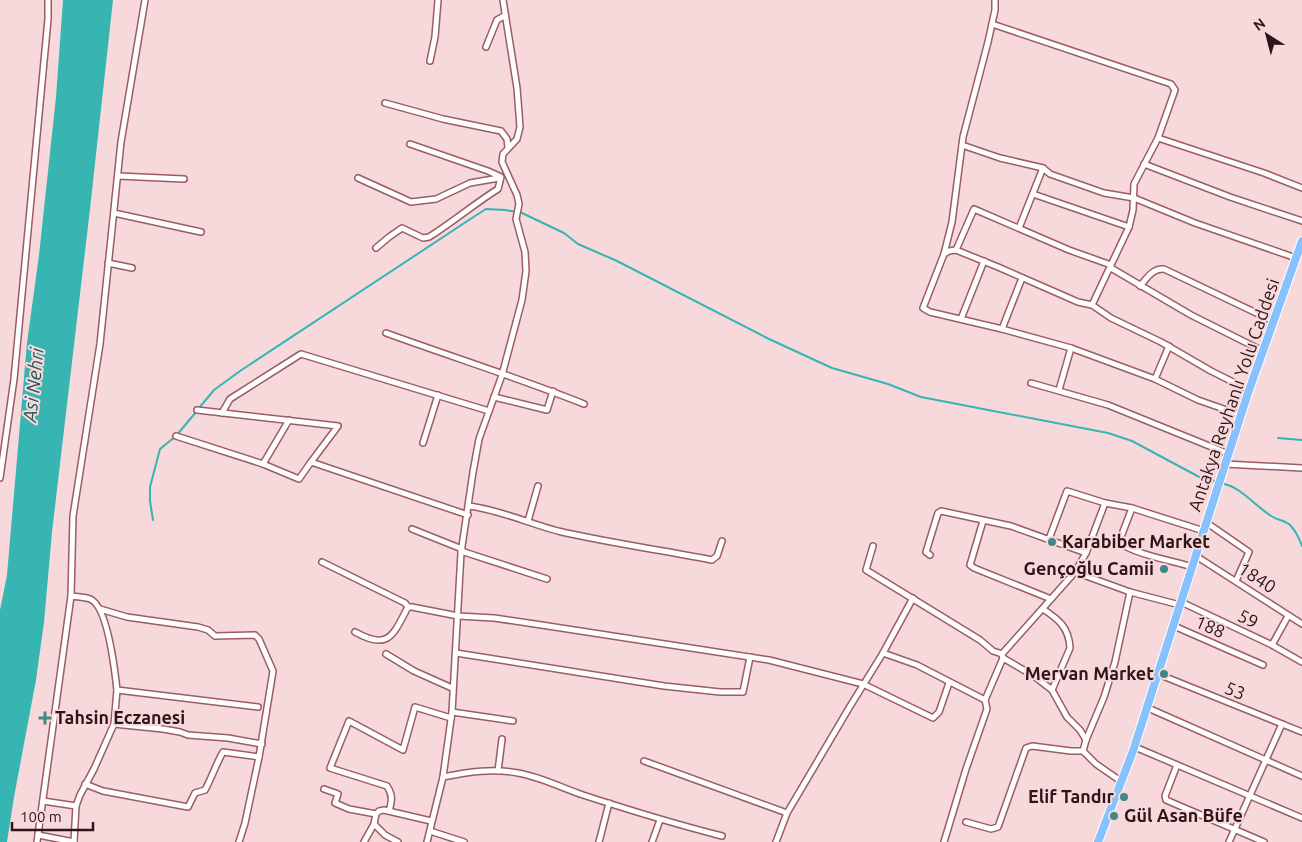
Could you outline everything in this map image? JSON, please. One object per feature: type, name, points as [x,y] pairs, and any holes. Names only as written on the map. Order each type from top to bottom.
[{"type":"main road","name":"Antakya Reyhanlı Yolu Caddesi","points":[[1098,842],[1135,747],[1249,390],[1302,241]]},
{"type":"street","points":[[0,478],[14,379],[48,19],[48,0]]},
{"type":"street","points":[[37,842],[71,596],[73,516],[100,344],[121,142],[145,0]]},
{"type":"street","points":[[430,62],[435,37],[438,0]]},
{"type":"street","points":[[427,842],[443,777],[451,715],[462,550],[479,438],[502,375],[522,300],[526,271],[525,252],[516,219],[519,204],[510,177],[502,162],[503,154],[516,139],[520,127],[518,88],[504,16],[503,0]]},
{"type":"street","points":[[995,0],[992,24],[962,145],[952,222],[944,254],[923,308],[930,312],[1071,348],[1155,379],[1198,400],[1241,415]]},
{"type":"street","points":[[486,47],[497,20],[504,16]]},
{"type":"street","points":[[992,24],[1171,84],[1175,90],[1158,138],[1134,184],[1133,210],[1129,227],[1092,305]]},
{"type":"street","points":[[385,103],[442,119],[501,131],[507,139],[508,147]]},
{"type":"street","points":[[1158,138],[1264,173],[1302,188]]},
{"type":"street","points":[[410,144],[501,178]]},
{"type":"street","points":[[962,145],[1000,158],[1043,168],[1050,174],[1104,193],[1134,198],[1296,258]]},
{"type":"street","points":[[1144,164],[1230,197],[1302,221]]},
{"type":"street","points":[[1018,228],[1043,168]]},
{"type":"street","points":[[118,176],[184,180]]},
{"type":"street","points":[[358,178],[411,202],[436,199],[470,183],[489,178],[510,177]]},
{"type":"street","points":[[376,248],[402,228],[423,238],[429,237],[472,205],[498,189],[501,178]]},
{"type":"street","points":[[1033,194],[1129,227]]},
{"type":"street","points":[[956,250],[974,209],[1111,267],[1191,315],[1262,351]]},
{"type":"street","points":[[114,213],[201,232]]},
{"type":"street","points":[[944,254],[956,250],[1078,302],[1092,305],[1111,318],[1169,346],[1211,371],[1249,390]]},
{"type":"street","points":[[961,319],[984,261]]},
{"type":"street","points":[[108,263],[132,268]]},
{"type":"street","points":[[1140,286],[1153,271],[1158,268],[1164,269],[1273,321]]},
{"type":"street","points":[[1002,329],[1022,278]]},
{"type":"street","points":[[386,333],[502,375],[553,391],[584,404]]},
{"type":"street","points":[[1155,379],[1169,346]]},
{"type":"street","points":[[1059,390],[1071,348]]},
{"type":"street","points":[[222,412],[230,399],[300,354],[489,411]]},
{"type":"street","points":[[1031,384],[1059,390],[1108,405],[1228,454]]},
{"type":"street","points":[[494,397],[547,410],[553,391]]},
{"type":"street","points":[[423,443],[438,395]]},
{"type":"street","points":[[176,436],[263,464],[299,479],[338,426],[197,410]]},
{"type":"street","points":[[263,464],[289,420]]},
{"type":"street","points":[[311,462],[468,515]]},
{"type":"street","points":[[1225,464],[1302,468]]},
{"type":"street","points":[[528,521],[538,486]]},
{"type":"street","points":[[1049,539],[1067,491],[1105,503],[1205,527],[1248,552],[1236,581]]},
{"type":"street","points":[[944,842],[966,769],[987,709],[985,700],[1003,656],[1074,572],[1086,553],[1105,503]]},
{"type":"street","points":[[469,506],[485,508],[588,538],[712,560],[716,556],[722,541]]},
{"type":"street","points":[[1132,508],[1119,542],[1140,552],[1192,567]]},
{"type":"street","points":[[930,555],[926,552],[938,513],[941,510],[1011,526],[1086,553]]},
{"type":"street","points":[[983,521],[970,565],[1052,599]]},
{"type":"street","points":[[412,530],[462,550],[547,579]]},
{"type":"street","points":[[874,546],[866,570],[980,640],[993,651],[1034,676],[1052,690],[1067,717],[1080,730],[1086,740]]},
{"type":"street","name":"1840","points":[[1196,556],[1302,624]]},
{"type":"street","points":[[322,562],[405,602],[408,607],[458,616],[494,618],[750,657],[864,684],[933,718],[939,712],[949,683]]},
{"type":"street","name":"59","points":[[1074,572],[1130,592],[1181,603],[1272,645],[1302,662]]},
{"type":"street","points":[[1083,750],[1107,689],[1115,662],[1130,592]]},
{"type":"street","points":[[38,835],[74,842],[76,806],[114,724],[118,690],[112,647],[100,609],[91,599],[71,596]]},
{"type":"street","points":[[776,842],[787,813],[883,653],[913,598]]},
{"type":"street","points":[[355,632],[367,639],[381,640],[388,638],[392,636],[408,607]]},
{"type":"street","points":[[100,609],[127,617],[198,627],[208,630],[215,636],[255,635],[259,639],[273,671],[262,744],[245,823],[239,842]]},
{"type":"street","points":[[1043,609],[1065,626],[1070,642],[1070,648],[1052,690]]},
{"type":"street","points":[[1272,645],[1288,616]]},
{"type":"street","name":"188","points":[[1174,626],[1263,665]]},
{"type":"street","points":[[456,653],[608,678],[720,692],[743,692],[750,657]]},
{"type":"street","points":[[883,653],[917,665],[985,700]]},
{"type":"street","points":[[386,654],[414,671],[452,688]]},
{"type":"street","name":"53","points":[[1158,674],[1302,732]]},
{"type":"street","points":[[118,690],[258,706]]},
{"type":"street","points":[[389,811],[392,801],[391,792],[387,786],[330,768],[349,721],[403,750],[415,707],[451,715],[513,721]]},
{"type":"street","points":[[1148,708],[1302,776]]},
{"type":"street","points":[[114,724],[262,744]]},
{"type":"street","points":[[1229,842],[1282,724]]},
{"type":"street","points":[[498,771],[502,739]]},
{"type":"street","points":[[966,822],[991,829],[998,828],[1026,748],[1032,746],[1071,751],[1083,750]]},
{"type":"street","points":[[1135,747],[1302,818]]},
{"type":"street","points":[[1083,750],[1096,764],[1122,782]]},
{"type":"street","points":[[85,784],[103,791],[188,807],[195,793],[205,790],[223,752],[259,756]]},
{"type":"street","points":[[644,760],[787,813]]},
{"type":"street","points":[[1177,765],[1164,796],[1166,800],[1264,842]]},
{"type":"street","points":[[443,777],[465,772],[498,771],[531,775],[660,820],[722,836]]},
{"type":"street","points":[[324,789],[338,794],[335,803],[349,809],[376,814],[379,811],[389,811],[431,821]]},
{"type":"street","points":[[43,801],[76,806]]},
{"type":"street","points":[[599,842],[609,803]]},
{"type":"street","points":[[364,842],[374,824],[376,814]]},
{"type":"street","points":[[652,842],[660,820]]},
{"type":"street","points":[[374,824],[385,836],[398,842]]},
{"type":"street","points":[[430,831],[464,842]]},
{"type":"water","name":"Asi Nehri","points":[[63,0],[113,0],[52,532],[44,622],[36,680],[7,842],[0,842],[0,610],[7,575],[27,343],[39,255],[56,97]]},
{"type":"waterway","points":[[199,408],[214,390],[240,371],[475,216],[486,209],[505,210],[522,213],[564,233],[578,244],[617,261],[769,339],[832,368],[888,384],[921,397],[1108,433],[1132,441],[1203,479],[1215,481]]},
{"type":"waterway","points":[[153,520],[150,487],[160,449],[176,436],[196,412]]},
{"type":"waterway","points":[[1278,438],[1302,440]]},
{"type":"waterway","points":[[1224,484],[1237,489],[1267,513],[1292,527],[1302,546]]},
{"type":"place","name":"Karabiber Market","points":[[1052,542]]},
{"type":"place","name":"Gençoğlu Camii","points":[[1164,569]]},
{"type":"place","name":"Mervan Market","points":[[1164,674]]},
{"type":"place","name":"Tahsin Eczanesi","points":[[45,718]]},
{"type":"place","name":"Elif Tandır","points":[[1124,797]]},
{"type":"place","name":"Gül Asan Büfe","points":[[1114,816]]}]
